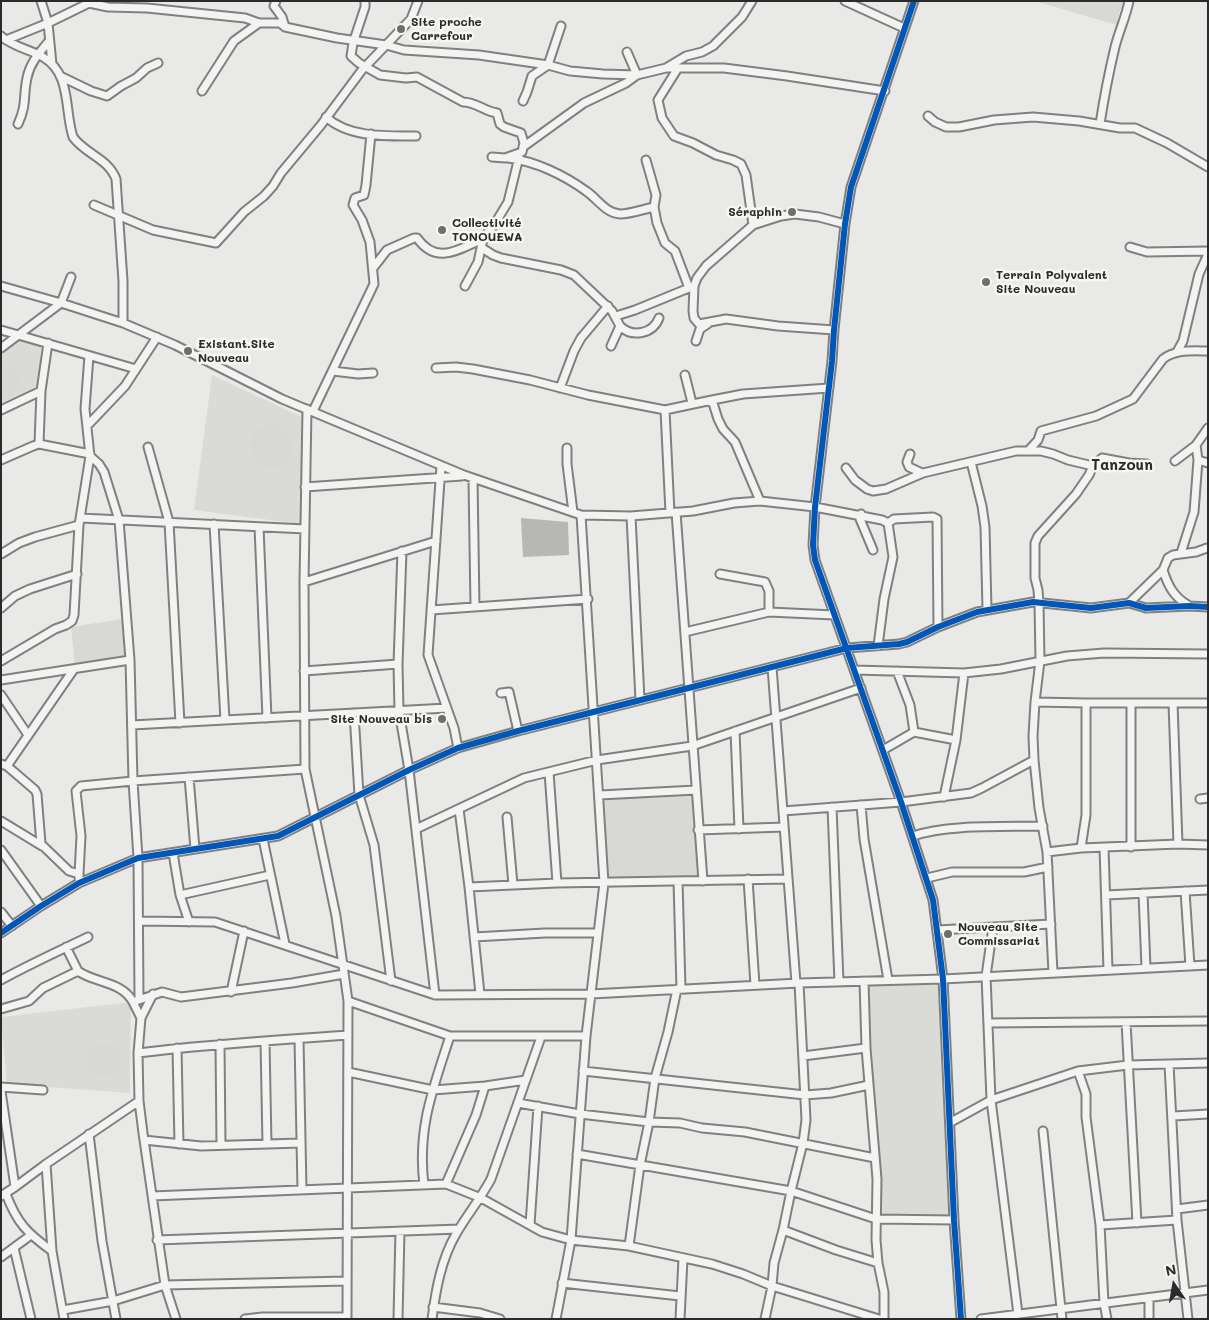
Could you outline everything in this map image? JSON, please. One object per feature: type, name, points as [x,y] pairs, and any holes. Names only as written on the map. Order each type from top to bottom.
[{"type":"street","points":[[42,1],[48,23],[52,64]]},
{"type":"street","points":[[276,1],[274,6],[286,27]]},
{"type":"street","points":[[94,205],[153,230],[216,243],[244,212],[269,190],[352,82],[411,19],[418,1]]},
{"type":"street","points":[[666,68],[677,60],[702,52],[713,46],[742,17],[752,1]]},
{"type":"street","points":[[845,1],[904,28]]},
{"type":"street","points":[[914,1],[851,187],[845,224],[815,507],[813,545],[815,560],[913,836],[933,900],[943,979],[954,1220],[961,1319]]},
{"type":"street","points":[[1100,124],[1107,80],[1129,1]]},
{"type":"street","points":[[365,2],[353,41],[351,56],[380,75],[406,78],[417,77],[463,102],[472,102],[491,112],[497,113],[500,124],[521,133],[523,136],[521,153],[508,202],[483,239],[458,250],[440,254],[429,251],[417,238],[414,238],[387,250],[373,268]]},
{"type":"street","points":[[4,38],[48,23],[89,3],[108,7],[147,8],[245,18],[259,22],[280,23],[286,27],[353,41],[414,51],[479,55],[603,74],[637,75],[666,68],[713,68],[885,91]]},
{"type":"street","points":[[202,91],[234,41],[259,22]]},
{"type":"street","points":[[523,100],[528,92],[532,76],[548,65],[561,26]]},
{"type":"street","points":[[4,38],[38,54],[52,64],[66,89],[73,137],[77,143],[105,163],[114,172],[123,281],[123,323]]},
{"type":"street","points":[[18,124],[24,108],[27,77],[30,68],[38,54],[49,41]]},
{"type":"street","points":[[627,52],[637,75]]},
{"type":"street","points":[[60,76],[91,91],[107,96],[136,78],[147,68],[158,64]]},
{"type":"street","points":[[678,68],[658,100],[662,118],[677,138],[693,142],[716,156],[737,161],[741,164],[746,175],[753,225]]},
{"type":"street","points":[[492,157],[506,158],[521,153],[584,103],[626,83],[637,75]]},
{"type":"street","points":[[928,116],[946,127],[959,127],[994,120],[1032,117],[1080,121],[1120,128],[1135,128],[1167,143],[1208,167]]},
{"type":"street","points":[[326,117],[340,127],[371,134],[416,136]]},
{"type":"street","points":[[245,1319],[262,1316],[347,1318],[348,1001],[336,916],[305,769],[305,486],[310,410],[333,371],[374,284],[370,242],[353,202],[355,198],[364,195],[371,134]]},
{"type":"street","points":[[521,153],[588,192],[611,211],[621,214],[654,207]]},
{"type":"street","points":[[646,160],[656,195],[654,207],[657,223],[664,241],[675,251],[692,287],[693,314],[700,326]]},
{"type":"street","points":[[616,316],[636,310],[692,287],[706,266],[753,225],[781,216],[795,214],[819,217],[845,224]]},
{"type":"street","points":[[465,286],[478,262],[483,239]]},
{"type":"street","points":[[1130,247],[1147,252],[1208,252],[1200,274],[1183,341],[1177,352]]},
{"type":"street","points":[[482,248],[501,258],[571,273],[582,280],[608,306],[616,316],[620,326],[631,332],[645,332],[655,326],[659,318]]},
{"type":"street","points":[[1,348],[61,303],[70,278]]},
{"type":"street","points":[[1,286],[123,323],[157,337],[255,386],[464,476],[582,515],[631,516],[673,513],[734,503],[760,501],[861,514],[888,523]]},
{"type":"street","points":[[560,388],[581,338],[608,306]]},
{"type":"street","points":[[700,326],[718,320],[733,320],[778,326],[834,330]]},
{"type":"street","points":[[611,346],[620,326]]},
{"type":"street","points":[[696,341],[700,326]]},
{"type":"street","points":[[1,330],[136,369]]},
{"type":"street","points":[[87,426],[116,397],[157,337]]},
{"type":"street","points":[[39,444],[41,391],[48,343]]},
{"type":"street","points":[[1028,451],[1038,440],[1041,431],[1090,418],[1133,399],[1163,359],[1170,354],[1208,351]]},
{"type":"street","points":[[1,661],[72,621],[74,615],[80,521],[90,455],[85,395],[89,356]]},
{"type":"street","points":[[436,368],[456,367],[473,369],[530,380],[588,395],[666,410],[692,403],[743,394],[829,388]]},
{"type":"street","points":[[333,371],[358,374],[373,373]]},
{"type":"street","points":[[686,375],[692,403]]},
{"type":"street","points":[[1,410],[41,391]]},
{"type":"street","points":[[712,400],[723,429],[735,442],[760,501]]},
{"type":"street","points":[[666,410],[673,513],[685,632],[703,880]]},
{"type":"street","points":[[1174,461],[1196,445],[1208,428]]},
{"type":"street","points":[[1,460],[39,444],[90,455],[104,472],[119,520],[130,660],[133,781],[138,858],[140,922],[136,1001],[141,1018],[138,1053],[139,1101],[165,1285],[176,1319]]},
{"type":"street","points":[[1181,553],[1194,512],[1198,460],[1196,445]]},
{"type":"street","points":[[148,447],[169,522],[180,722]]},
{"type":"street","points":[[567,448],[573,512]]},
{"type":"street","points":[[846,468],[855,480],[873,492],[886,489],[923,473],[1016,451],[1053,454],[1092,466]]},
{"type":"street","points":[[910,454],[908,468],[923,473]]},
{"type":"street","points":[[1053,973],[1047,852],[1037,794],[1034,760],[1035,702],[1040,661],[1035,544],[1041,532],[1076,494],[1089,475],[1092,466],[1102,458],[1129,464],[1147,464]]},
{"type":"street","points":[[1198,460],[1208,463]]},
{"type":"street","points":[[971,462],[977,481],[984,522],[986,610]]},
{"type":"street","points":[[441,466],[428,655],[454,728],[458,748]]},
{"type":"street","points":[[305,486],[464,476]]},
{"type":"street","points":[[473,479],[475,607]]},
{"type":"street","points":[[861,514],[860,519],[873,550]]},
{"type":"street","points":[[556,1319],[571,1240],[586,1036],[604,883],[582,515]]},
{"type":"street","points":[[631,516],[640,700]]},
{"type":"street","points":[[888,523],[894,519],[933,517],[937,519],[938,627]]},
{"type":"street","points":[[1,554],[35,536],[80,521],[119,520],[305,529]]},
{"type":"street","points":[[878,646],[893,556],[888,523]]},
{"type":"street","points":[[214,524],[226,720]]},
{"type":"street","points":[[259,526],[267,718]]},
{"type":"street","points":[[304,582],[436,541]]},
{"type":"street","points":[[1130,603],[1163,570],[1168,558],[1181,553],[1196,552],[1207,548]]},
{"type":"street","points":[[402,551],[398,664],[399,710],[409,770],[435,995]]},
{"type":"street","points":[[1163,570],[1172,591],[1189,606]]},
{"type":"street","points":[[1,608],[15,596],[30,589],[47,585],[65,576],[77,574]]},
{"type":"street","points":[[720,574],[764,582],[769,591],[769,612]]},
{"type":"street","points":[[431,610],[588,599]]},
{"type":"street","points":[[1,933],[79,883],[138,858],[278,836],[409,770],[458,748],[518,731],[847,648],[907,642],[938,627],[986,610],[1039,603],[1091,608],[1130,603],[1146,608],[1208,607]]},
{"type":"street","points":[[685,632],[769,612],[834,614]]},
{"type":"street","points":[[854,670],[964,673],[1001,669],[1067,656],[1208,654]]},
{"type":"street","points":[[1,680],[130,660]]},
{"type":"street","points":[[304,670],[398,664]]},
{"type":"street","points":[[765,1319],[772,1286],[774,1263],[784,1230],[803,1143],[806,1120],[798,983],[772,667]]},
{"type":"street","points":[[42,846],[40,844],[37,794],[35,790],[4,765],[28,735],[74,669]]},
{"type":"street","points":[[897,671],[910,705],[914,732]]},
{"type":"street","points":[[944,797],[956,740],[964,673]]},
{"type":"street","points":[[416,828],[524,778],[597,760],[692,746],[861,688]]},
{"type":"street","points":[[501,693],[509,692],[518,731]]},
{"type":"street","points":[[1,696],[28,735]]},
{"type":"street","points":[[1035,702],[1086,704],[1208,703]]},
{"type":"street","points":[[1130,703],[1131,847]]},
{"type":"street","points":[[1172,703],[1178,844]]},
{"type":"street","points":[[1081,848],[1086,815],[1086,704]]},
{"type":"street","points":[[132,725],[446,708]]},
{"type":"street","points":[[354,713],[359,795],[374,845],[392,981]]},
{"type":"street","points":[[735,731],[739,828]]},
{"type":"street","points":[[883,750],[914,732],[956,740]]},
{"type":"street","points":[[783,811],[901,802],[971,793],[1034,760]]},
{"type":"street","points":[[79,883],[81,836],[76,791],[78,788],[102,783],[305,769]]},
{"type":"street","points":[[549,772],[557,883]]},
{"type":"street","points":[[189,777],[195,849]]},
{"type":"street","points":[[600,795],[696,790]]},
{"type":"street","points":[[861,805],[864,839],[888,980]]},
{"type":"street","points":[[832,807],[839,982]]},
{"type":"street","points":[[458,809],[469,887],[480,994]]},
{"type":"street","points":[[507,817],[513,885]]},
{"type":"street","points":[[1,821],[42,846],[69,871],[80,874]]},
{"type":"street","points":[[913,836],[924,832],[956,829],[1043,826]]},
{"type":"street","points":[[698,830],[784,827]]},
{"type":"street","points":[[263,839],[285,944]]},
{"type":"street","points":[[1047,852],[1081,848],[1178,844],[1208,845]]},
{"type":"street","points":[[1104,848],[1108,970]]},
{"type":"street","points":[[1,850],[41,906]]},
{"type":"street","points":[[173,852],[180,895],[189,922]]},
{"type":"street","points":[[927,878],[952,872],[1024,872],[1048,867]]},
{"type":"street","points":[[180,895],[270,875]]},
{"type":"street","points":[[469,887],[557,883],[788,878]]},
{"type":"street","points":[[748,880],[755,985]]},
{"type":"street","points":[[629,1246],[640,1165],[656,1078],[679,989],[678,881]]},
{"type":"street","points":[[1106,895],[1208,890]]},
{"type":"street","points":[[1185,891],[1190,966]]},
{"type":"street","points":[[1143,893],[1146,968]]},
{"type":"street","points":[[1,912],[12,926]]},
{"type":"street","points":[[140,922],[215,922],[435,995],[591,994],[798,983],[943,979],[1208,965]]},
{"type":"street","points":[[937,930],[1051,924]]},
{"type":"street","points":[[993,927],[986,976],[992,1100],[1018,1314]]},
{"type":"street","points":[[231,992],[244,931]]},
{"type":"street","points":[[474,936],[598,933]]},
{"type":"street","points":[[1,980],[45,956],[88,937]]},
{"type":"street","points":[[66,947],[78,971],[117,987],[136,1001]]},
{"type":"street","points":[[1,1009],[29,1001],[43,988],[78,971]]},
{"type":"street","points":[[136,1001],[162,992],[182,997],[231,992],[344,974]]},
{"type":"street","points":[[864,981],[866,1048],[877,1179],[878,1263],[884,1292],[884,1319]]},
{"type":"street","points":[[141,1018],[153,994]]},
{"type":"street","points":[[348,1001],[450,1036],[586,1036]]},
{"type":"street","points":[[988,1023],[1208,1021]]},
{"type":"street","points":[[1126,1022],[1137,1222]]},
{"type":"street","points":[[138,1053],[220,1044],[348,1036]]},
{"type":"street","points":[[424,1185],[422,1167],[424,1125],[428,1101],[450,1036]]},
{"type":"street","points":[[432,1319],[437,1280],[451,1243],[481,1198],[491,1179],[541,1037]]},
{"type":"street","points":[[299,1039],[302,1190]]},
{"type":"street","points":[[265,1042],[268,1144]]},
{"type":"street","points":[[220,1044],[222,1145]]},
{"type":"street","points":[[177,1048],[179,1144]]},
{"type":"street","points":[[802,1056],[866,1048]]},
{"type":"street","points":[[950,1122],[992,1100],[1078,1071],[1128,1065],[1208,1063]]},
{"type":"street","points":[[1169,1064],[1177,1220],[1188,1319]]},
{"type":"street","points":[[583,1071],[805,1095],[869,1085]]},
{"type":"street","points":[[1078,1071],[1086,1094],[1086,1117],[1100,1225],[1104,1303],[1107,1319]]},
{"type":"street","points":[[348,1072],[432,1090],[485,1086],[526,1080]]},
{"type":"street","points":[[446,1184],[476,1115],[485,1086]]},
{"type":"street","points":[[15,1187],[1,1089],[43,1090]]},
{"type":"street","points":[[52,1250],[31,1235],[13,1212],[4,1195],[139,1101]]},
{"type":"street","points":[[518,1103],[580,1114],[649,1122],[680,1123],[745,1132],[875,1158]]},
{"type":"street","points":[[530,1225],[538,1106]]},
{"type":"street","points":[[1172,1116],[1208,1114]]},
{"type":"street","points":[[1043,1130],[1062,1319]]},
{"type":"street","points":[[89,1134],[102,1241],[116,1319]]},
{"type":"street","points":[[144,1140],[201,1146],[301,1143]]},
{"type":"street","points":[[577,1154],[791,1191],[876,1219],[954,1220]]},
{"type":"street","points":[[46,1164],[52,1250],[64,1319]]},
{"type":"street","points":[[152,1196],[446,1184],[481,1198],[542,1232],[571,1240],[629,1246],[712,1264],[772,1286],[879,1319]]},
{"type":"street","points":[[1177,1209],[1208,1205]]},
{"type":"street","points":[[1100,1225],[1177,1220]]},
{"type":"street","points":[[158,1240],[459,1229]]},
{"type":"street","points":[[784,1230],[836,1250],[878,1263]]},
{"type":"street","points":[[398,1319],[400,1231]]},
{"type":"street","points":[[1,1257],[31,1235]]},
{"type":"street","points":[[14,1248],[31,1319]]},
{"type":"street","points":[[680,1319],[682,1258]]},
{"type":"street","points":[[63,1310],[113,1301],[165,1285],[347,1281]]},
{"type":"street","points":[[562,1282],[680,1296]]},
{"type":"street","points":[[982,1319],[1208,1290]]},
{"type":"street","points":[[1149,1298],[1149,1319]]},
{"type":"street","points":[[433,1306],[480,1312],[500,1319]]},
{"type":"shaded area","points":[[1127,1],[1125,10],[1120,9],[1117,25],[1038,2]]},
{"type":"shaded area","points":[[18,340],[41,347],[38,385],[1,407],[1,352]]},
{"type":"shaded area","points":[[1,364],[14,370],[18,380],[18,386],[15,391],[3,398],[1,398]]},
{"type":"shaded area","points":[[212,375],[302,417],[300,524],[194,510]]},
{"type":"shaded area","points":[[271,425],[286,431],[292,446],[286,461],[271,467],[256,461],[250,446],[256,431]]},
{"type":"shaded area","points":[[521,518],[568,522],[569,555],[523,557]]},
{"type":"shaded area","points":[[122,619],[126,656],[75,665],[71,627]]},
{"type":"shaded area","points":[[692,794],[698,879],[607,881],[602,797]]},
{"type":"shaded area","points":[[939,983],[949,1215],[879,1217],[864,984]]},
{"type":"shaded area","points":[[131,1002],[130,1093],[7,1084],[1,1017]]},
{"type":"shaded area","points":[[104,1043],[116,1048],[121,1060],[116,1072],[104,1077],[92,1072],[87,1060],[92,1048]]},
{"type":"cycle path","points":[[914,1],[851,187],[845,224],[832,361],[815,507],[813,545],[815,560],[901,802],[933,900],[943,979],[954,1220],[961,1319]]},
{"type":"cycle path","points":[[1,933],[79,883],[138,858],[278,836],[409,770],[458,748],[518,731],[847,648],[907,642],[938,627],[977,612],[1033,602],[1091,608],[1129,603],[1146,608],[1208,607]]},
{"type":"place","name":"Site proche Carrefour","points":[[401,29]]},
{"type":"place","name":"Séraphin","points":[[792,212]]},
{"type":"place","name":"Collectivité TONOUEWA","points":[[442,230]]},
{"type":"place","name":"Terrain Polyvalent Site Nouveau","points":[[986,282]]},
{"type":"place","name":"Existant.Site Nouveau","points":[[188,351]]},
{"type":"place","name":"Site Nouveau bis","points":[[442,719]]},
{"type":"place","name":"Nouveau Site Commissariat","points":[[948,934]]},
{"type":"district","name":"Tanzoun","points":[[1122,465]]}]
